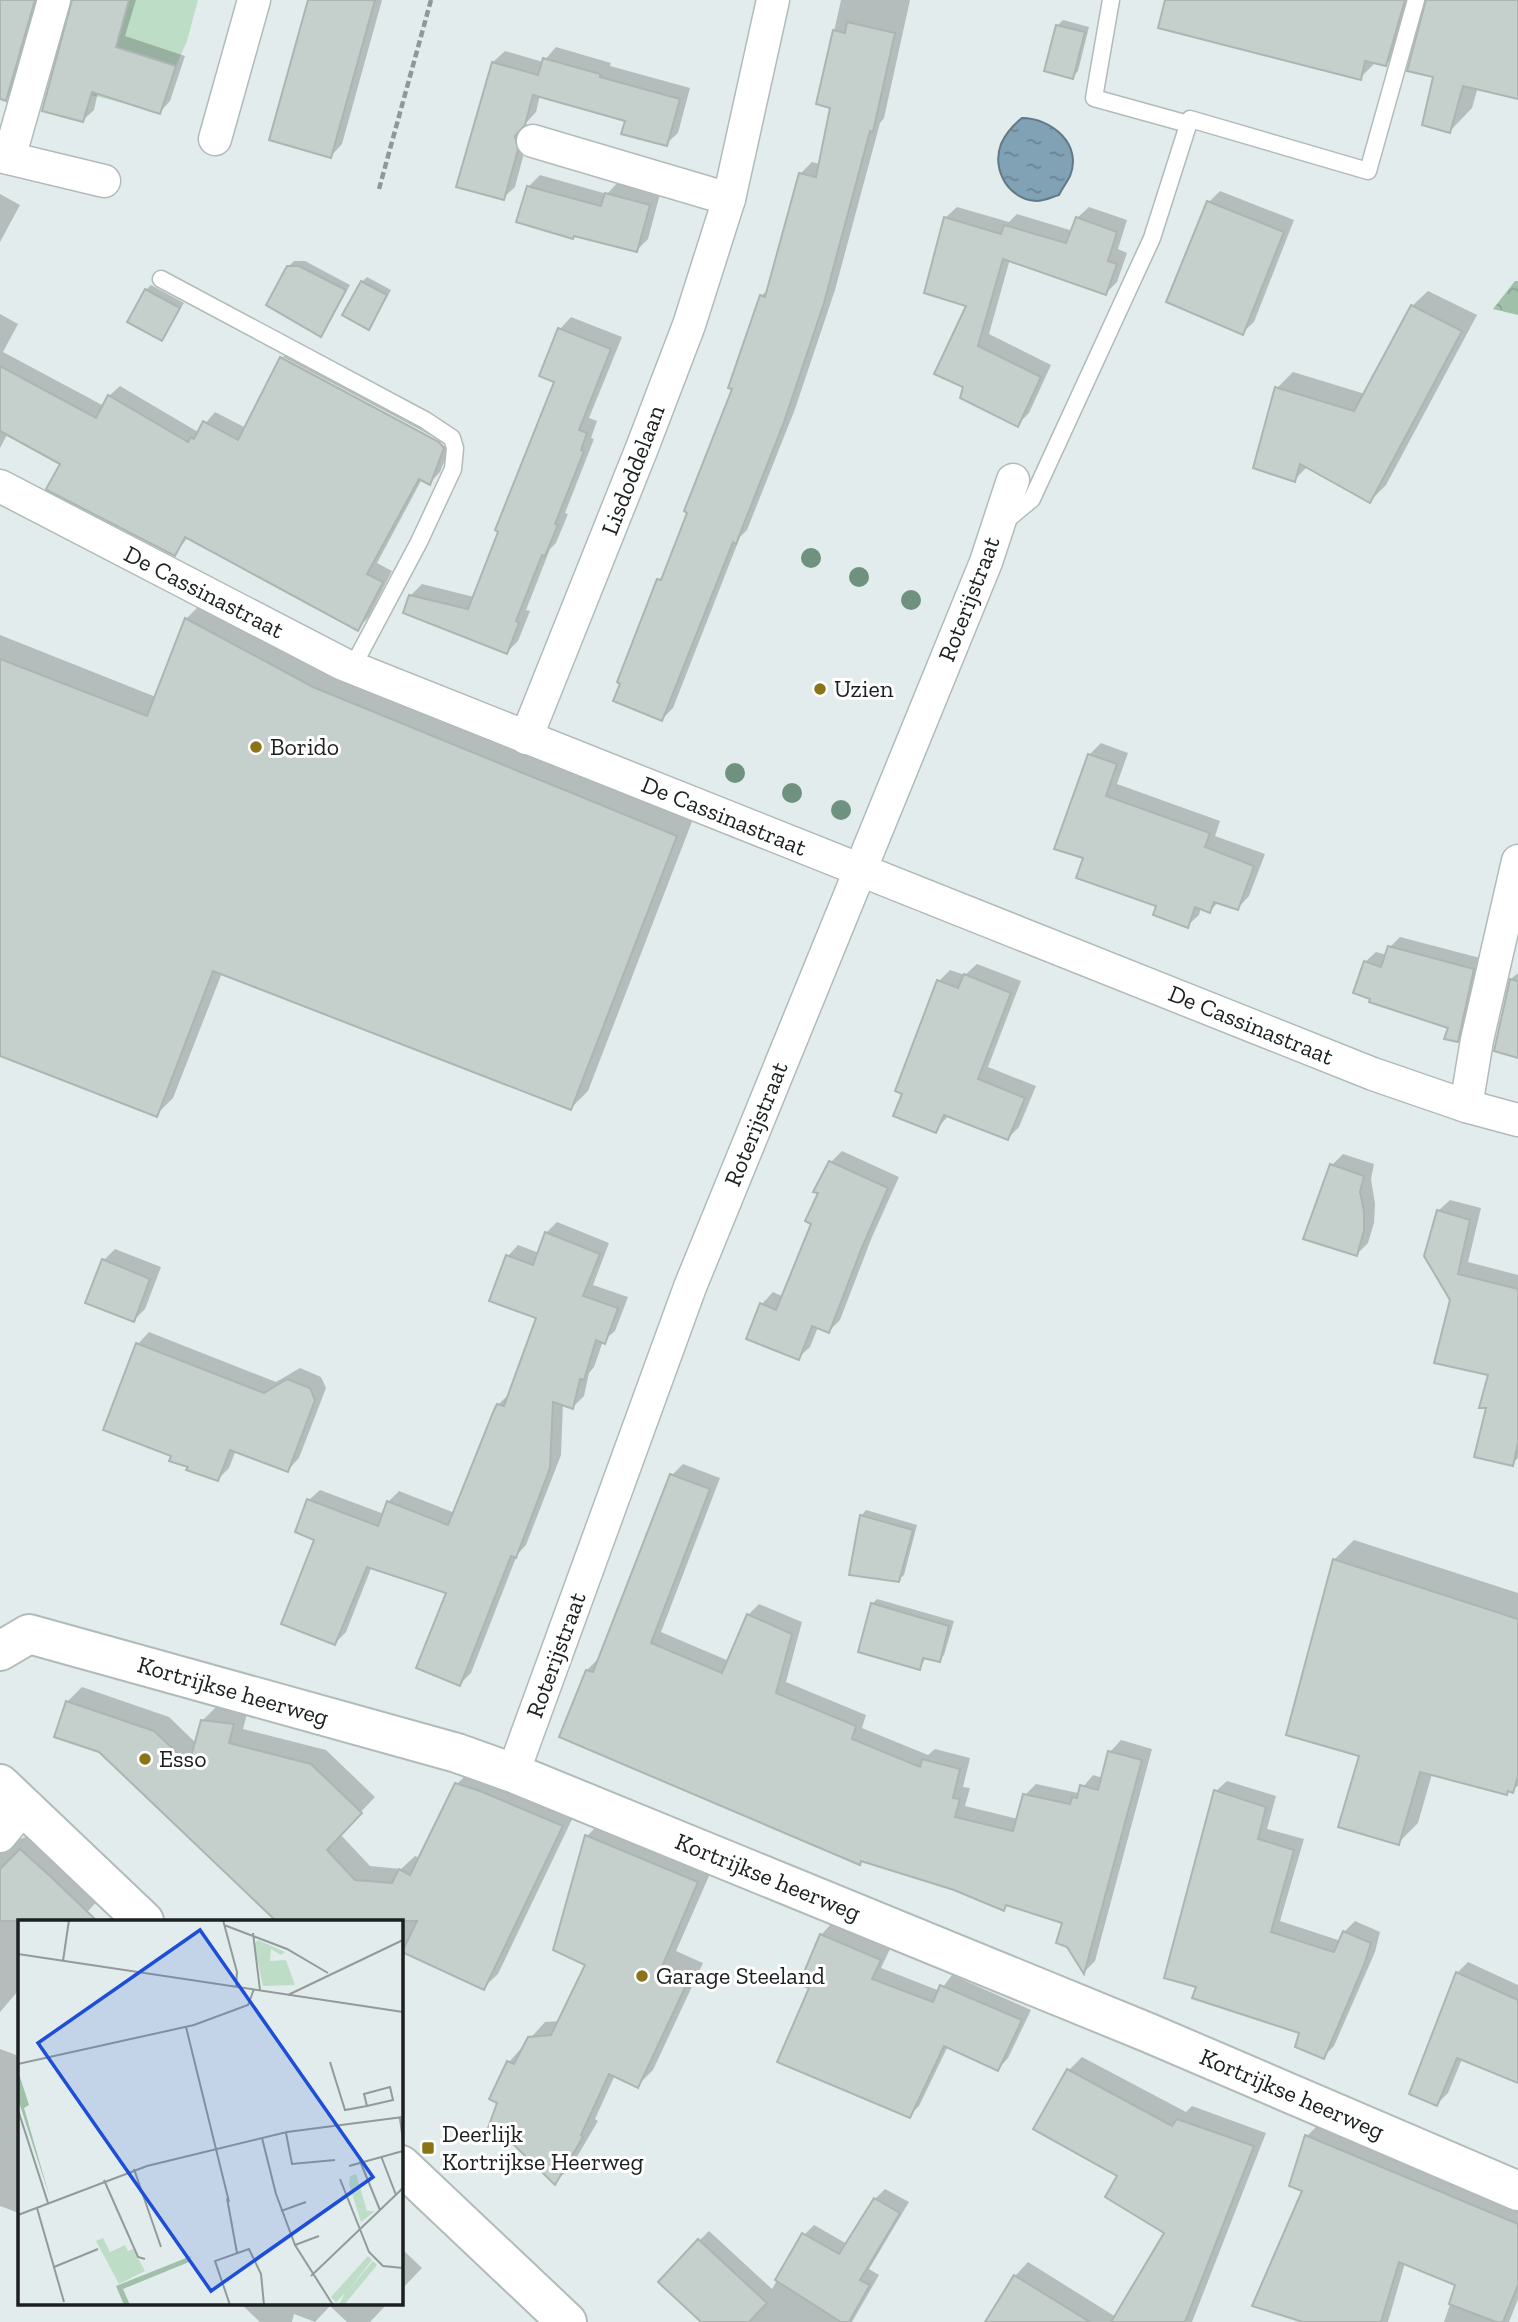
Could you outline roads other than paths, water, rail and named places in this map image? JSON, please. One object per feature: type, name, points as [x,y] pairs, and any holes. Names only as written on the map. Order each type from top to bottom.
[{"type":"street","points":[[54,0],[4,157],[104,181]]},
{"type":"street","points":[[215,139],[254,0]]},
{"type":"street","name":"Lisdoddelaan","points":[[526,738],[689,325],[729,198],[774,0]]},
{"type":"street","points":[[533,141],[729,198]]},
{"type":"street","name":"Roterijstraat","points":[[513,1773],[690,1287],[986,562],[1013,480]]},
{"type":"street","name":"De Cassinastraat","points":[[0,486],[352,668],[1373,1073],[1466,1106],[1518,1120]]},
{"type":"street","points":[[1466,1106],[1477,1040],[1518,861]]},
{"type":"street","name":"Kortrijkse heerweg","points":[[0,1651],[29,1634],[457,1753],[513,1773],[1149,2032],[1518,2191]]},
{"type":"street","points":[[0,1836],[12,1795],[143,1920]]},
{"type":"street","points":[[402,2166],[567,2322]]},
{"type":"lane","points":[[1111,0],[1094,99],[1188,124]]},
{"type":"lane","points":[[996,529],[1032,499],[1152,238],[1190,119],[1368,171],[1416,0]]},
{"type":"lane","points":[[161,279],[425,420],[452,438],[455,448],[453,469],[419,542],[352,668]]},
{"type":"water","points":[[1022,118],[1033,119],[1053,128],[1068,144],[1073,164],[1070,176],[1059,195],[1040,201],[1027,199],[1018,195],[1005,182],[998,164],[1001,144]]},
{"type":"place","name":"Uzien","points":[[820,689]]},
{"type":"place","name":"Borido","points":[[256,747]]},
{"type":"place","name":"Esso","points":[[145,1759]]},
{"type":"place","name":"Garage Steeland","points":[[642,1976]]},
{"type":"place","name":"Deerlijk Kortrijkse Heerweg","points":[[428,2148]]}]
